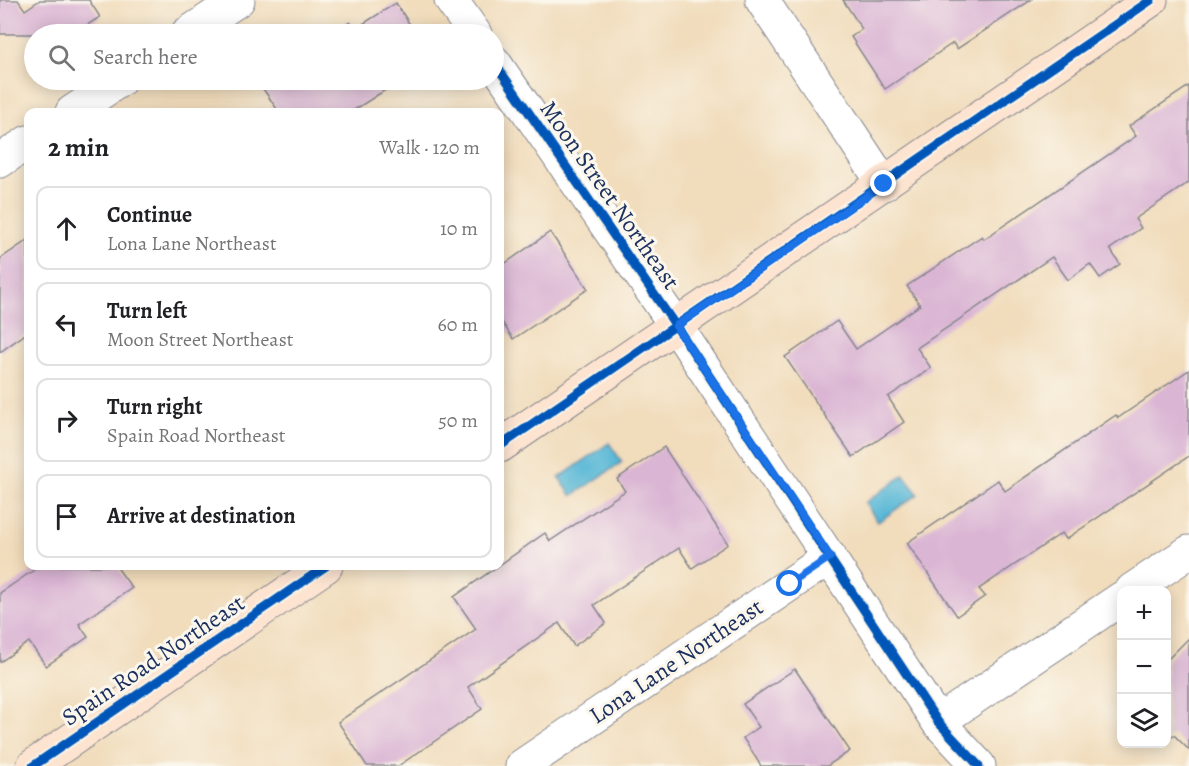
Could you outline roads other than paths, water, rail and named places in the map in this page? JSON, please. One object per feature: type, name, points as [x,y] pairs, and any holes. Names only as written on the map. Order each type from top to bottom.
[{"type":"street","points":[[202,24],[237,0]]},
{"type":"street","points":[[451,0],[468,24]]},
{"type":"street","points":[[762,0],[884,184]]},
{"type":"street","points":[[504,443],[1151,0]]},
{"type":"street","name":"Moon Street Northeast","points":[[504,77],[676,326],[938,722],[979,766]]},
{"type":"street","points":[[78,108],[105,90]]},
{"type":"street","points":[[0,161],[24,145]]},
{"type":"street","points":[[1139,586],[1189,552]]},
{"type":"street","name":"Lona Lane Northeast","points":[[522,766],[830,557]]},
{"type":"street","name":"Spain Road Northeast","points":[[33,766],[320,570]]},
{"type":"street","points":[[938,722],[1117,600]]},
{"type":"water","points":[[609,443],[622,462],[572,496],[559,478]]},
{"type":"water","points":[[904,475],[918,494],[878,522],[865,503]]}]
